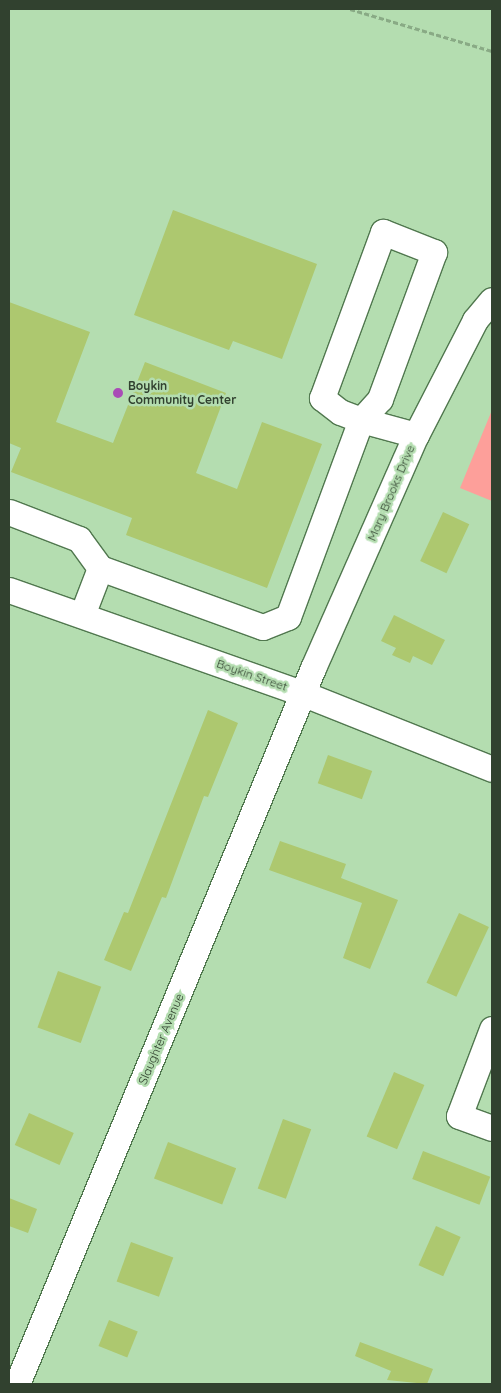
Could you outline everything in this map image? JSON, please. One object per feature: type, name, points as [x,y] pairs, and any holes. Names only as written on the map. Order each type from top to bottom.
[{"type":"street","points":[[9,512],[80,539],[100,568],[263,628],[288,617],[360,420],[380,399],[434,252],[383,232],[322,398],[340,412],[360,420],[416,435]]},
{"type":"street","name":"Mary Brooks Drive","points":[[304,694],[416,435],[475,320],[492,300]]},
{"type":"street","points":[[82,615],[100,568]]},
{"type":"street","name":"Boykin Street","points":[[9,590],[304,694],[492,769]]},
{"type":"street","name":"Slaughter Avenue","points":[[17,1384],[304,694]]},
{"type":"street","points":[[492,1029],[459,1116],[492,1128]]},
{"type":"path","points":[[350,9],[492,51]]},
{"type":"shaded area","points":[[492,410],[492,501],[460,488]]},
{"type":"building","points":[[173,210],[317,264],[282,359],[233,341],[229,350],[134,315]]},
{"type":"building","points":[[9,302],[90,332],[56,422],[113,443],[145,362],[226,393],[196,473],[237,489],[262,422],[322,444],[267,588],[126,535],[132,518],[11,472],[21,448],[9,443]]},
{"type":"building","points":[[443,512],[469,524],[446,573],[420,561]]},
{"type":"building","points":[[394,615],[445,640],[432,665],[413,656],[410,663],[392,655],[396,648],[381,641]]},
{"type":"building","points":[[208,710],[238,723],[208,797],[204,796],[166,898],[162,897],[131,971],[104,960],[124,912],[128,913]]},
{"type":"building","points":[[328,755],[372,771],[362,799],[318,783]]},
{"type":"building","points":[[280,841],[346,864],[341,878],[398,900],[370,969],[343,958],[362,903],[269,870]]},
{"type":"building","points":[[459,913],[489,927],[456,997],[426,983]]},
{"type":"building","points":[[58,971],[101,987],[81,1043],[37,1027]]},
{"type":"building","points":[[394,1072],[424,1085],[397,1149],[367,1136]]},
{"type":"building","points":[[29,1113],[74,1133],[60,1165],[15,1145]]},
{"type":"building","points":[[283,1119],[311,1129],[286,1199],[258,1189]]},
{"type":"building","points":[[168,1142],[236,1168],[222,1205],[154,1178]]},
{"type":"building","points":[[423,1151],[490,1177],[479,1205],[412,1179]]},
{"type":"building","points":[[9,1198],[37,1209],[28,1233],[9,1226]]},
{"type":"building","points":[[436,1226],[461,1237],[443,1276],[419,1265]]},
{"type":"building","points":[[131,1242],[173,1257],[159,1297],[117,1281]]},
{"type":"building","points":[[109,1320],[138,1332],[127,1358],[99,1346]]},
{"type":"building","points":[[360,1342],[433,1369],[427,1384],[387,1380],[391,1371],[355,1356]]},
{"type":"place","name":"Boykin Community Center","points":[[118,393]]}]
